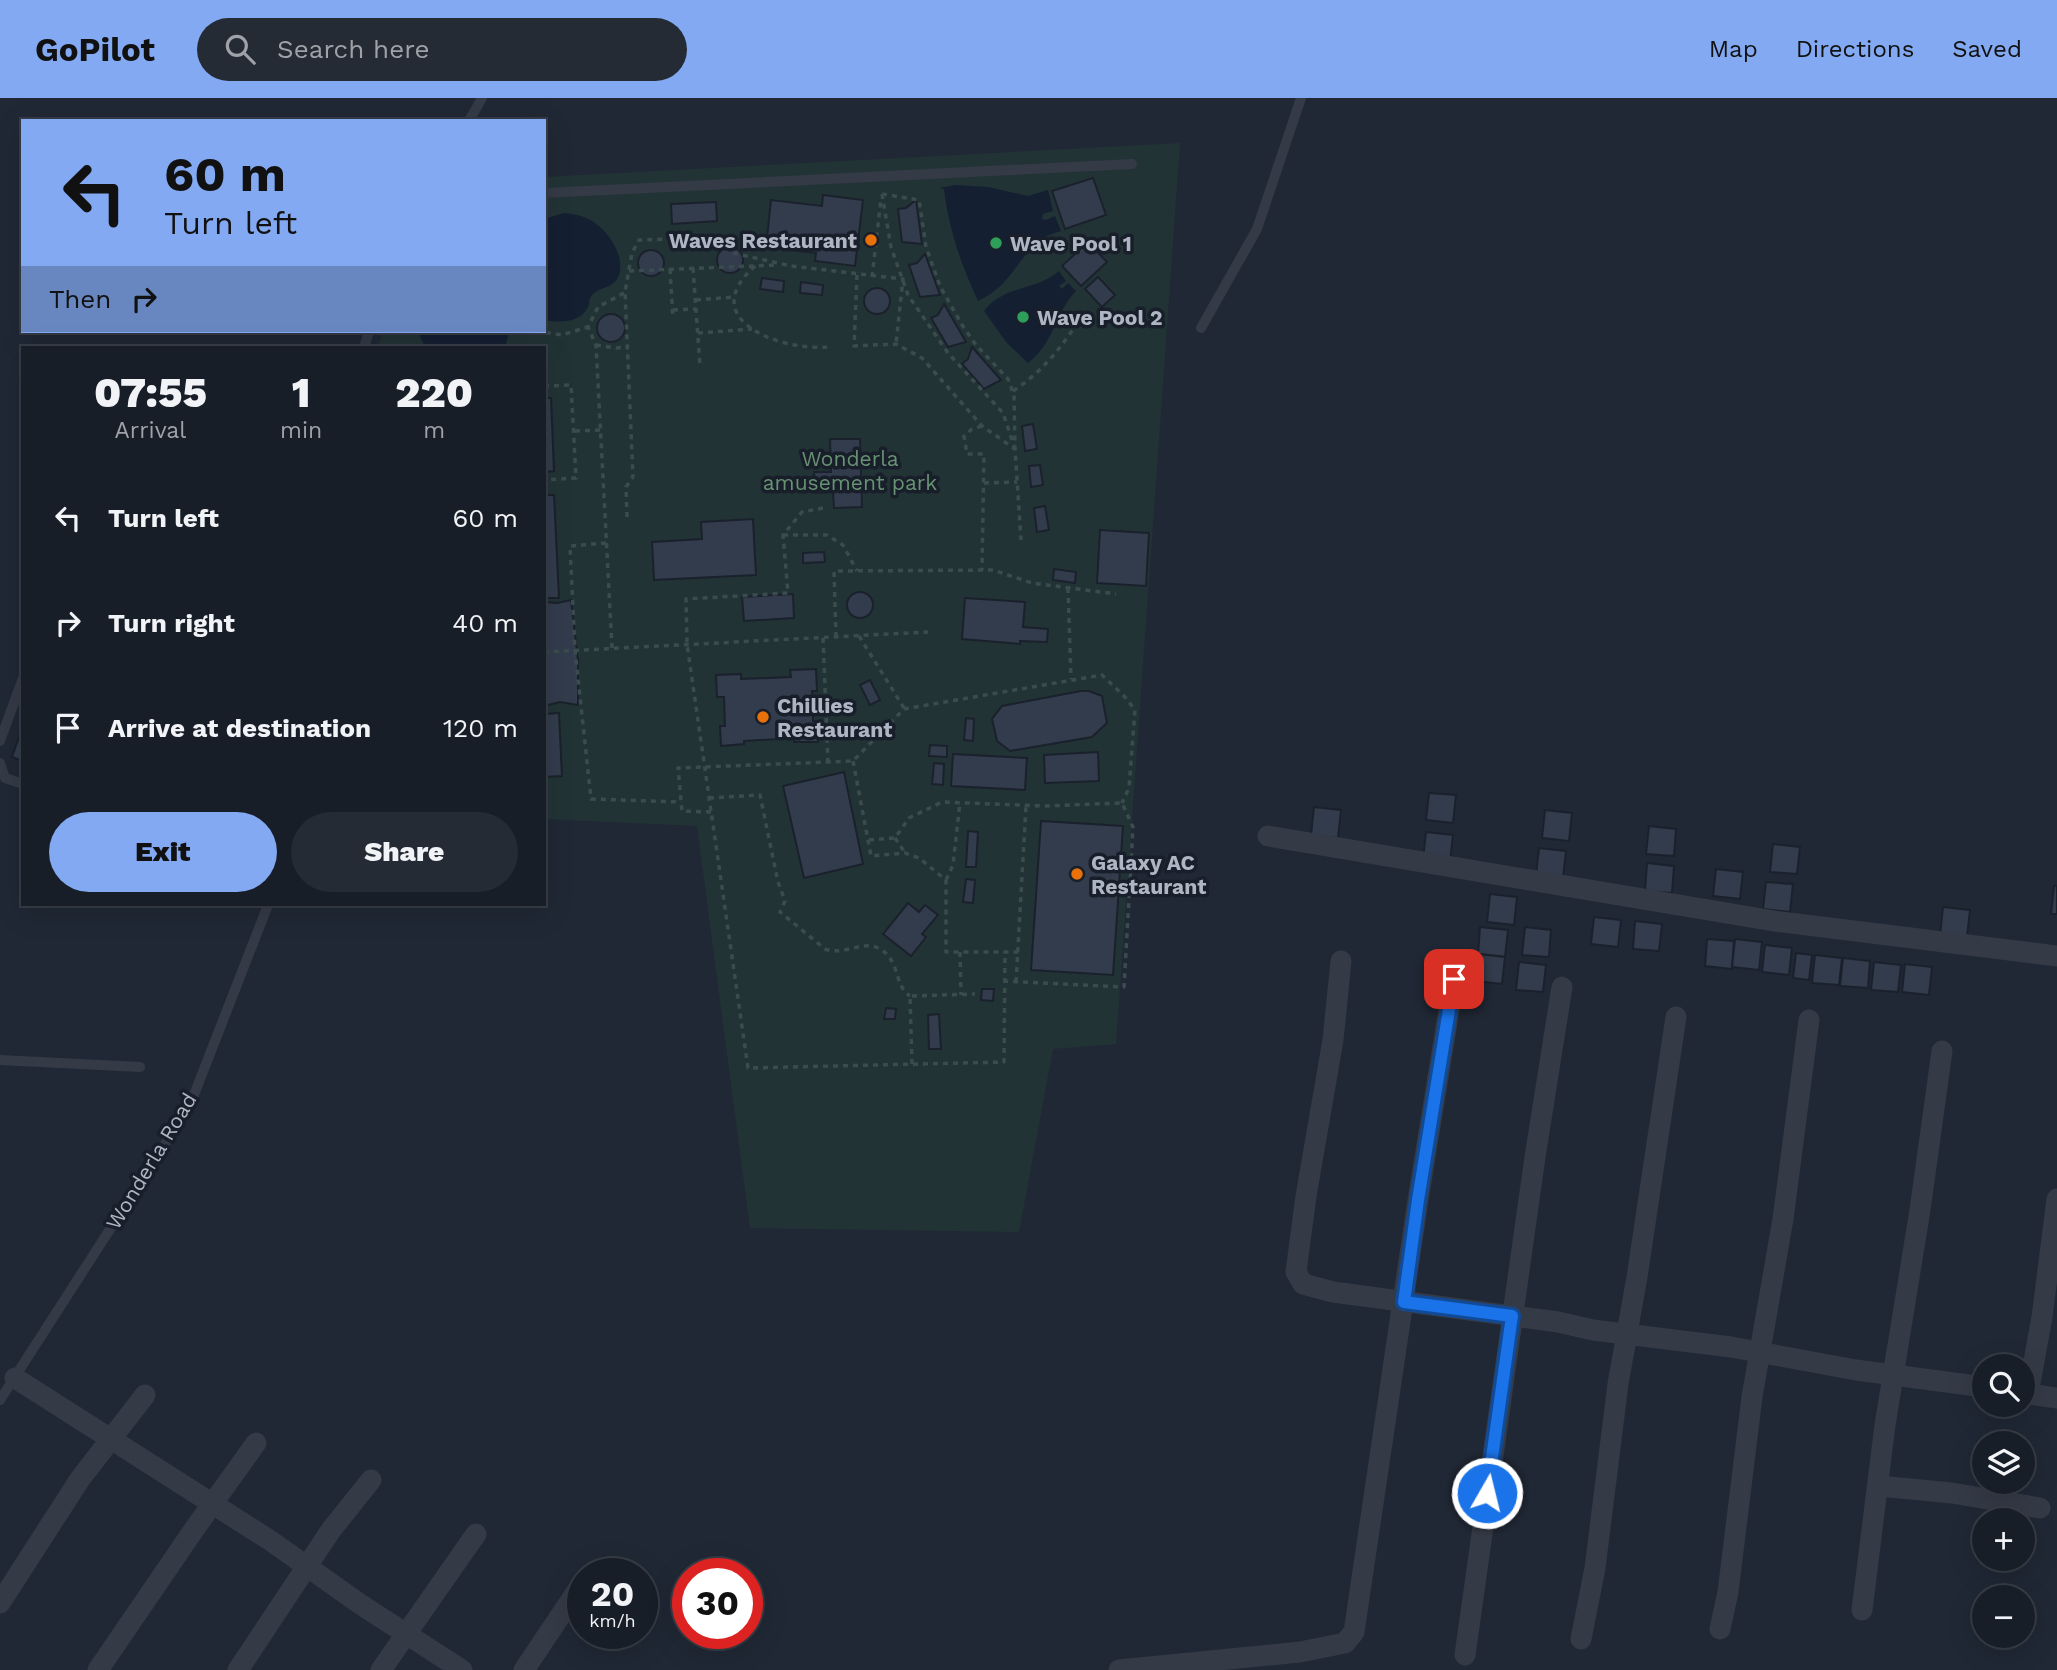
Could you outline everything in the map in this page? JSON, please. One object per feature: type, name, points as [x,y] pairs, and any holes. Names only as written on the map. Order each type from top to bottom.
[{"type":"street","points":[[1268,836],[1773,922],[2057,956]]},
{"type":"street","points":[[1341,961],[1333,1040],[1296,1272],[1303,1284],[1333,1292],[1760,1352],[1972,1385]]},
{"type":"street","points":[[1119,1670],[1300,1652],[1345,1643],[1354,1632],[1418,1200],[1454,979]]},
{"type":"street","points":[[1465,1655],[1512,1316],[1562,987]]},
{"type":"street","points":[[1581,1639],[1595,1568],[1618,1384],[1676,1017]]},
{"type":"street","points":[[1720,1629],[1728,1592],[1752,1396],[1783,1219],[1809,1020]]},
{"type":"street","points":[[1862,1610],[1885,1425],[1920,1210],[1942,1051]]},
{"type":"street","points":[[2034,1354],[2042,1317],[2057,1199]]},
{"type":"street","points":[[15,1378],[463,1670]]},
{"type":"street","points":[[0,1603],[80,1479],[145,1395]]},
{"type":"street","points":[[2035,1395],[2057,1398]]},
{"type":"street","points":[[98,1670],[256,1443]]},
{"type":"street","points":[[238,1670],[331,1530],[372,1480]]},
{"type":"street","points":[[1879,1486],[1952,1493],[2040,1508]]},
{"type":"street","points":[[381,1670],[476,1534]]},
{"type":"street","points":[[524,1670],[567,1606]]},
{"type":"lane","points":[[470,119],[482,98]]},
{"type":"lane","points":[[1201,328],[1257,229],[1301,98]]},
{"type":"lane","points":[[546,193],[1132,164]]},
{"type":"lane","points":[[0,741],[21,683]]},
{"type":"lane","points":[[0,763],[5,778],[21,783]]},
{"type":"lane","name":"Wonderla Road","points":[[0,1400],[190,1105],[268,906]]},
{"type":"lane","points":[[0,1060],[140,1067]]},
{"type":"path","points":[[872,277],[882,194]]},
{"type":"path","points":[[882,194],[891,247],[908,295],[948,353],[1003,413],[1015,449]]},
{"type":"path","points":[[882,194],[919,200],[926,247],[940,286],[976,345],[1008,379],[1013,391],[1021,540]]},
{"type":"path","points":[[627,517],[626,487],[633,477],[625,292],[632,253],[639,240],[708,238],[733,253],[785,264],[902,279]]},
{"type":"path","points":[[629,271],[785,264]]},
{"type":"path","points":[[755,266],[740,279],[734,297],[734,310],[742,322],[769,338],[816,348],[828,347]]},
{"type":"path","points":[[693,268],[700,366]]},
{"type":"path","points":[[670,270],[673,319]]},
{"type":"path","points":[[857,275],[854,346],[897,344],[922,358],[982,426],[1015,449]]},
{"type":"path","points":[[897,344],[902,279]]},
{"type":"path","points":[[546,333],[562,335],[588,327],[598,307],[625,292]]},
{"type":"path","points":[[696,300],[734,297]]},
{"type":"path","points":[[673,310],[696,309]]},
{"type":"path","points":[[1013,391],[1049,362],[1085,311]]},
{"type":"path","points":[[588,327],[596,345],[612,648]]},
{"type":"path","points":[[698,333],[754,329]]},
{"type":"path","points":[[596,345],[629,347]]},
{"type":"path","points":[[546,386],[571,384],[576,478],[546,480]]},
{"type":"path","points":[[982,426],[972,429],[964,436],[967,454],[984,454],[982,570]]},
{"type":"path","points":[[575,431],[600,430]]},
{"type":"path","points":[[984,483],[1017,482]]},
{"type":"path","points":[[823,508],[802,512],[783,535],[789,593],[686,599],[687,644],[748,1068],[1004,1062],[1005,952]]},
{"type":"path","points":[[783,535],[827,535],[842,545],[857,571]]},
{"type":"path","points":[[606,543],[570,545],[575,650],[591,799],[681,802]]},
{"type":"path","points":[[836,637],[834,571],[993,570],[1032,583],[1116,594]]},
{"type":"path","points":[[1068,588],[1072,679]]},
{"type":"path","points":[[546,652],[928,632]]},
{"type":"path","points":[[859,636],[904,709]]},
{"type":"path","points":[[822,638],[828,762]]},
{"type":"path","points":[[711,812],[682,811],[678,768],[853,761],[904,709],[1102,675],[1135,710],[1129,788],[1122,803],[1133,827],[1124,987],[1003,981]]},
{"type":"path","points":[[853,761],[871,856],[905,853],[919,858],[946,880]]},
{"type":"path","points":[[709,798],[760,795],[778,882],[785,901],[780,912],[832,952],[866,946],[881,949],[897,970],[900,985],[910,996],[912,1064]]},
{"type":"path","points":[[895,838],[909,818],[942,802],[1027,805],[1122,803]]},
{"type":"path","points":[[960,802],[953,865],[946,880],[946,952],[1018,952]]},
{"type":"path","points":[[1016,982],[1027,805]]},
{"type":"path","points":[[869,840],[895,838]]},
{"type":"path","points":[[895,838],[905,853]]},
{"type":"path","points":[[960,952],[961,995]]},
{"type":"path","points":[[910,996],[975,994]]},
{"type":"green space","name":"Wonderla amusement park","points":[[1180,143],[1116,1044],[1053,1049],[1019,1232],[750,1228],[697,826],[546,819],[546,346],[378,346],[383,333],[546,333],[546,177]]},
{"type":"water","name":"Wave Pool 1","points":[[956,185],[988,187],[1028,196],[1048,190],[1053,211],[1043,214],[1042,219],[1055,216],[1061,231],[1043,238],[999,288],[978,301],[956,246],[944,189],[939,188]]},
{"type":"water","points":[[564,213],[588,219],[606,233],[619,256],[620,272],[617,279],[597,291],[585,312],[569,321],[546,320],[546,218]]},
{"type":"water","name":"Wave Pool 2","points":[[1059,271],[1066,281],[1059,286],[1062,289],[1068,283],[1076,291],[1063,309],[1044,346],[1028,363],[1006,342],[984,311],[1010,292],[1041,282]]},
{"type":"water","points":[[418,333],[507,333],[508,338],[505,346],[425,346]]},
{"type":"building","points":[[1093,178],[1106,215],[1065,229],[1052,191]]},
{"type":"building","points":[[823,195],[863,200],[855,266],[815,261],[816,253],[766,247],[771,200],[822,206]]},
{"type":"building","points":[[916,200],[922,244],[902,242],[898,209],[906,208]]},
{"type":"building","points":[[716,202],[717,221],[672,224],[671,204]]},
{"type":"building","points":[[1088,242],[1107,262],[1081,286],[1062,266]]},
{"type":"building","points":[[730,247],[739,251],[743,260],[739,269],[730,273],[721,269],[717,260],[721,251]]},
{"type":"building","points":[[651,250],[660,254],[664,263],[660,272],[651,276],[642,272],[638,263],[642,254]]},
{"type":"building","points":[[925,254],[940,295],[920,297],[909,265],[917,263]]},
{"type":"building","points":[[1098,277],[1115,295],[1102,307],[1085,289]]},
{"type":"building","points":[[762,278],[784,281],[783,292],[760,289]]},
{"type":"building","points":[[801,282],[823,285],[822,295],[800,293]]},
{"type":"building","points":[[877,288],[886,292],[890,301],[886,310],[877,314],[868,310],[864,301],[868,292]]},
{"type":"building","points":[[944,304],[966,342],[948,347],[931,318],[938,315]]},
{"type":"building","points":[[611,314],[621,318],[625,328],[621,338],[611,342],[601,338],[597,328],[601,318]]},
{"type":"building","points":[[972,347],[1001,380],[984,389],[962,364],[968,359]]},
{"type":"building","points":[[546,398],[551,398],[554,471],[546,472]]},
{"type":"building","points":[[1033,424],[1037,449],[1025,451],[1022,426]]},
{"type":"building","points":[[830,439],[860,439],[862,507],[834,508],[833,492],[815,493],[814,472],[831,472]]},
{"type":"building","points":[[1040,465],[1043,485],[1031,487],[1029,466]]},
{"type":"building","points":[[546,495],[554,495],[559,598],[546,598]]},
{"type":"building","points":[[1045,506],[1049,530],[1037,532],[1034,508]]},
{"type":"building","points":[[753,519],[756,575],[654,580],[652,542],[702,539],[701,522]]},
{"type":"building","points":[[1100,530],[1149,533],[1146,586],[1097,583]]},
{"type":"building","points":[[824,552],[825,562],[803,563],[803,553]]},
{"type":"building","points":[[1054,569],[1076,572],[1075,583],[1053,580]]},
{"type":"building","points":[[860,592],[870,595],[873,605],[870,615],[860,618],[850,615],[847,605],[850,595]]},
{"type":"building","points":[[793,594],[794,618],[744,621],[742,597]]},
{"type":"building","points":[[965,598],[1025,602],[1023,627],[1048,629],[1047,642],[1020,641],[1020,644],[962,639]]},
{"type":"building","points":[[571,600],[578,660],[578,705],[560,702],[546,706],[546,602]]},
{"type":"building","points":[[816,669],[817,691],[812,691],[813,721],[817,721],[818,742],[794,742],[794,738],[744,741],[744,744],[721,746],[720,726],[725,726],[724,697],[717,697],[716,675],[741,674],[741,679],[791,677],[790,670]]},
{"type":"building","points":[[870,680],[880,700],[870,705],[860,685]]},
{"type":"building","points":[[1081,691],[1102,696],[1107,723],[1092,737],[1010,751],[997,741],[992,719],[1002,706]]},
{"type":"building","points":[[559,713],[562,776],[546,777],[546,714]]},
{"type":"building","points":[[966,718],[974,719],[973,741],[964,740]]},
{"type":"building","points":[[21,732],[21,760],[12,757]]},
{"type":"building","points":[[930,745],[947,746],[947,757],[929,756]]},
{"type":"building","points":[[1098,752],[1099,781],[1045,783],[1044,755]]},
{"type":"building","points":[[953,754],[1027,758],[1025,790],[951,786]]},
{"type":"building","points":[[934,763],[944,764],[943,785],[932,784]]},
{"type":"building","points":[[844,772],[863,864],[804,878],[783,786]]},
{"type":"building","points":[[1429,793],[1456,795],[1453,823],[1426,820]]},
{"type":"building","points":[[1314,807],[1341,810],[1338,838],[1311,835]]},
{"type":"building","points":[[1545,810],[1572,813],[1569,841],[1542,838]]},
{"type":"building","points":[[1041,821],[1123,826],[1113,975],[1031,970]]},
{"type":"building","points":[[1649,826],[1676,829],[1674,856],[1646,854]]},
{"type":"building","points":[[968,831],[978,832],[976,867],[966,867]]},
{"type":"building","points":[[1426,832],[1453,835],[1450,862],[1423,859]]},
{"type":"building","points":[[1773,844],[1800,847],[1797,874],[1770,872]]},
{"type":"building","points":[[1539,848],[1566,851],[1563,878],[1536,875]]},
{"type":"building","points":[[1647,863],[1674,866],[1672,893],[1645,891]]},
{"type":"building","points":[[1716,869],[1743,872],[1740,899],[1713,896]]},
{"type":"building","points":[[966,879],[975,880],[973,903],[963,902]]},
{"type":"building","points":[[1766,882],[1793,884],[1790,912],[1763,909]]},
{"type":"building","points":[[2054,886],[2057,886],[2057,914],[2051,914]]},
{"type":"building","points":[[1490,894],[1517,897],[1514,925],[1487,922]]},
{"type":"building","points":[[908,903],[919,912],[925,905],[938,915],[922,934],[926,937],[911,956],[883,934]]},
{"type":"building","points":[[1943,907],[1970,910],[1967,937],[1940,935]]},
{"type":"building","points":[[1594,917],[1621,920],[1618,947],[1591,944]]},
{"type":"building","points":[[1635,921],[1662,924],[1659,951],[1633,949]]},
{"type":"building","points":[[1480,927],[1508,930],[1505,957],[1478,954]]},
{"type":"building","points":[[1525,927],[1551,930],[1549,957],[1522,955]]},
{"type":"building","points":[[1707,939],[1734,941],[1732,969],[1705,966]]},
{"type":"building","points":[[1735,939],[1762,942],[1759,970],[1732,967]]},
{"type":"building","points":[[1765,945],[1792,948],[1789,975],[1762,972]]},
{"type":"building","points":[[1796,953],[1812,955],[1809,980],[1793,978]]},
{"type":"building","points":[[1478,954],[1505,957],[1502,984],[1475,981]]},
{"type":"building","points":[[1815,955],[1842,958],[1839,985],[1812,983]]},
{"type":"building","points":[[1843,958],[1870,961],[1868,988],[1840,986]]},
{"type":"building","points":[[1519,962],[1546,965],[1543,992],[1516,990]]},
{"type":"building","points":[[1874,962],[1901,965],[1898,992],[1871,990]]},
{"type":"building","points":[[1905,964],[1932,967],[1929,995],[1902,992]]},
{"type":"building","points":[[982,989],[994,989],[993,1001],[981,1000]]},
{"type":"building","points":[[886,1008],[896,1009],[895,1019],[884,1019]]},
{"type":"building","points":[[939,1014],[941,1049],[929,1049],[928,1015]]},
{"type":"place","name":"Waves Restaurant","points":[[871,240]]},
{"type":"place","name":"Wave Pool 1","points":[[996,243]]},
{"type":"place","name":"Wave Pool 2","points":[[1023,317]]},
{"type":"place","name":"Chillies Restaurant","points":[[763,717]]},
{"type":"place","name":"Galaxy AC Restaurant","points":[[1077,874]]},
{"type":"route","points":[[1454,979],[1404,1302],[1512,1316],[1487,1493]]}]
